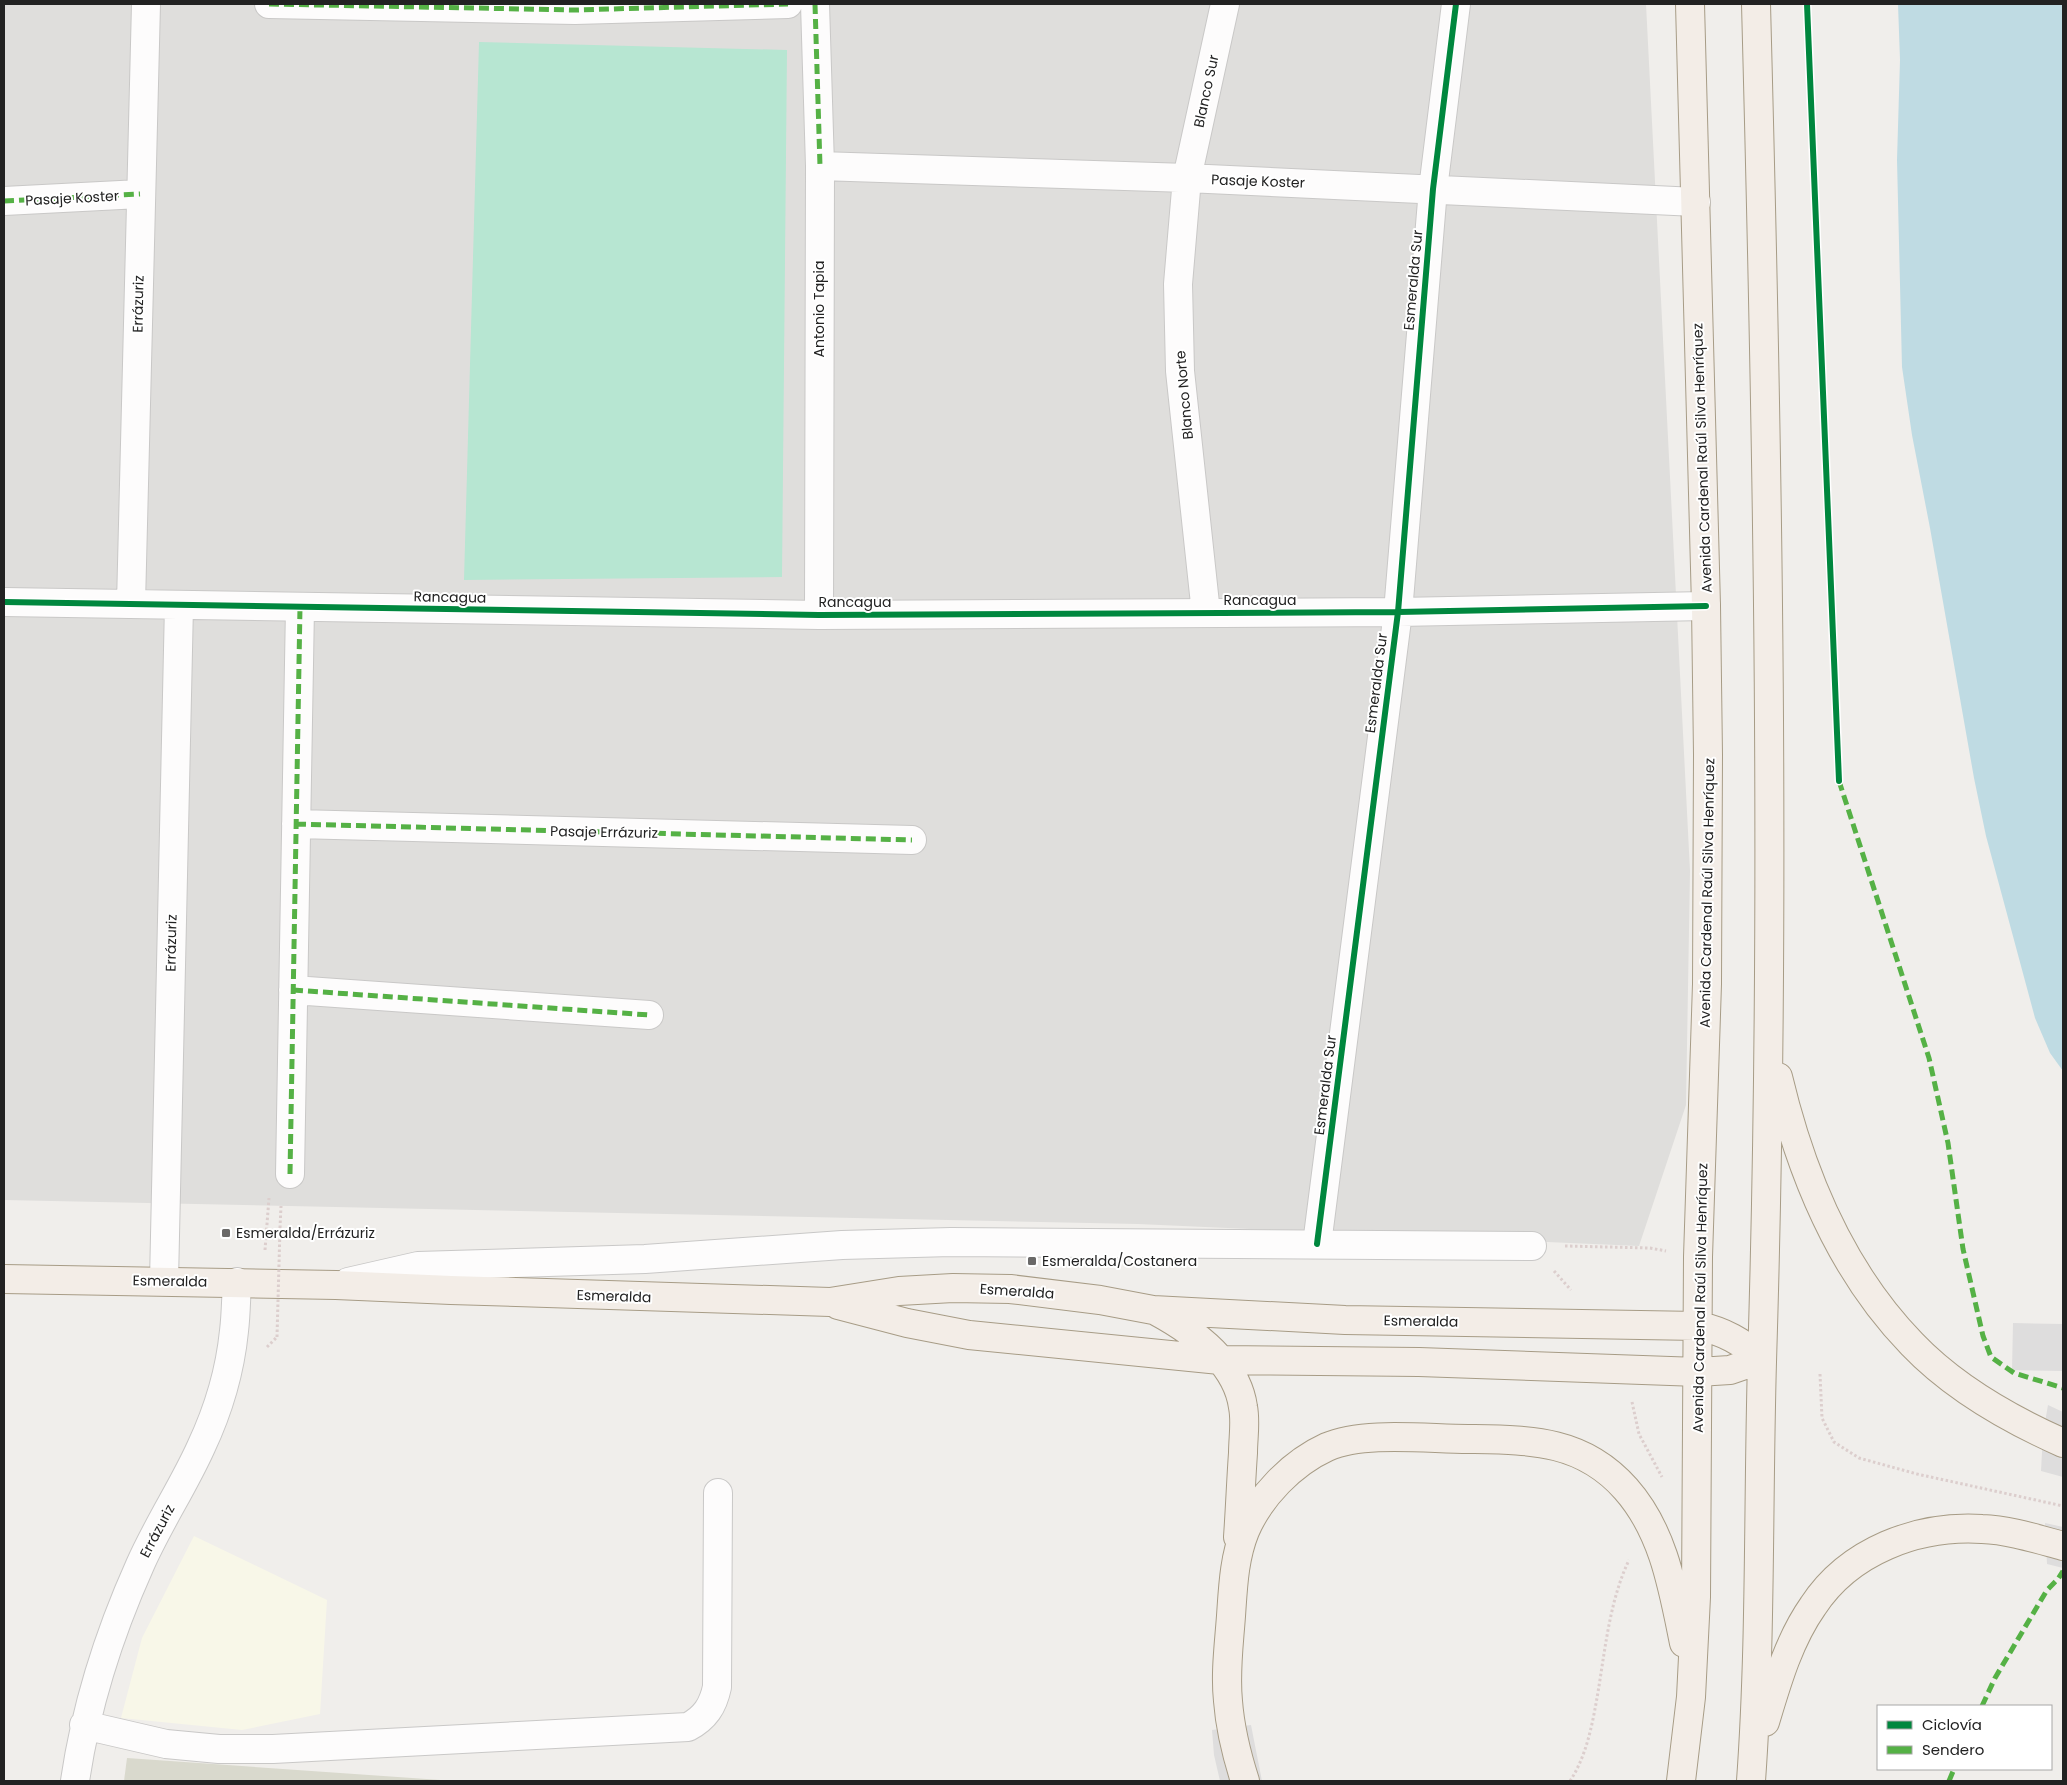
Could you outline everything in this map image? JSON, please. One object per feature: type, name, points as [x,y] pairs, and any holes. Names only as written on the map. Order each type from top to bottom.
[{"type":"main road","name":"Avenida Cardenal Raúl Silva Henríquez","points":[[1681,1781],[1691,1697],[1698,1520],[1698,1257],[1707,984],[1708,755],[1706,606],[1690,4]]},
{"type":"main road","points":[[1751,1771],[1758,1645],[1769,1042],[1769,643],[1756,4]]},
{"type":"main road","points":[[1769,1042],[1781,1090],[1813,1186],[1843,1251],[1861,1283],[1883,1312],[1913,1345],[1947,1376],[1999,1410],[2053,1438]]},
{"type":"main road","name":"Esmeralda","points":[[4,1279],[236,1282],[830,1302],[899,1291],[953,1288],[1010,1289],[1058,1294],[1153,1310],[1345,1320],[1698,1326],[1716,1329],[1736,1339],[1762,1359]]},
{"type":"main road","points":[[830,1302],[906,1323],[969,1335],[1220,1360],[1420,1362],[1698,1372],[1730,1370],[1762,1359]]},
{"type":"main road","points":[[1153,1310],[1190,1332],[1220,1360],[1232,1375],[1243,1407],[1237,1556],[1233,1580],[1228,1664],[1228,1701],[1238,1759],[1244,1781]]},
{"type":"main road","points":[[1237,1556],[1245,1532],[1254,1514],[1271,1491],[1284,1476],[1298,1465],[1328,1447],[1353,1440],[1379,1438],[1527,1440],[1554,1445],[1580,1454],[1604,1469],[1643,1510],[1658,1537],[1677,1609],[1685,1648],[1691,1697]]},
{"type":"main road","points":[[1751,1771],[1777,1682],[1800,1628],[1812,1606],[1827,1586],[1856,1562],[1896,1541],[1917,1535],[1949,1530],[1980,1528],[1998,1530],[2055,1544]]},
{"type":"street","name":"Errázuriz","points":[[130,604],[146,4]]},
{"type":"street","points":[[269,4],[575,10],[788,4]]},
{"type":"street","name":"Antonio Tapia","points":[[815,4],[820,166],[819,615]]},
{"type":"street","name":"Blanco Sur","points":[[1187,178],[1225,4]]},
{"type":"street","name":"Esmeralda Sur","points":[[1317,1244],[1398,612],[1433,189],[1456,4]]},
{"type":"street","name":"Pasaje Koster","points":[[820,166],[1187,178],[1696,202]]},
{"type":"street","name":"Blanco Norte","points":[[1187,178],[1178,284],[1180,371],[1206,612]]},
{"type":"street","name":"Pasaje Koster","points":[[4,201],[140,194]]},
{"type":"street","name":"Rancagua","points":[[4,602],[819,615],[1398,612],[1706,606]]},
{"type":"street","name":"Errázuriz","points":[[164,1281],[179,605]]},
{"type":"street","points":[[286,1186],[293,990],[300,607]]},
{"type":"street","name":"Pasaje Errázuriz","points":[[296,824],[912,840]]},
{"type":"street","points":[[293,990],[649,1015]]},
{"type":"street","name":"Esmeralda","points":[[336,1285],[418,1266],[645,1259],[842,1244],[951,1242],[1532,1246]]},
{"type":"street","name":"Errázuriz","points":[[75,1781],[84,1725],[100,1668],[122,1606],[141,1562],[202,1447],[217,1408],[229,1363],[234,1330],[236,1282]]},
{"type":"street","points":[[84,1725],[166,1744],[219,1749],[273,1749],[688,1727],[702,1718],[710,1709],[717,1687],[718,1493]]},
{"type":"path","points":[[277,1338],[280,1228],[286,1186]]},
{"type":"path","points":[[266,1238],[269,1196],[275,1197]]},
{"type":"path","points":[[1532,1246],[1650,1248],[1698,1257]]},
{"type":"path","points":[[1820,1374],[1822,1418],[1834,1442],[1860,1458],[1918,1474],[2063,1506]]},
{"type":"shaded area","points":[[4,4],[1646,4],[1690,871],[1686,1105],[1639,1246],[1138,1224],[4,1200]]},
{"type":"shaded area","points":[[194,1536],[327,1600],[320,1714],[242,1730],[121,1718],[142,1638]]},
{"type":"shaded area","points":[[127,1758],[455,1781],[124,1781]]},
{"type":"green space","points":[[479,42],[787,50],[782,577],[464,580]]},
{"type":"water","points":[[1898,4],[2063,4],[2063,1071],[2050,1053],[2035,1018],[1986,836],[1912,435],[1902,367],[1897,160],[1900,60]]},
{"type":"pier","points":[[2013,1323],[2063,1324],[2063,1371],[2012,1370]]},
{"type":"pier","points":[[2048,1405],[2063,1412],[2063,1477],[2041,1471],[2043,1434]]},
{"type":"pier","points":[[2045,1523],[2063,1527],[2063,1568],[2047,1564]]},
{"type":"pier","points":[[1251,1725],[1262,1781],[1220,1781],[1214,1755],[1212,1730]]},
{"type":"marked path","points":[[269,4],[575,10],[788,4]]},
{"type":"marked path","points":[[815,4],[820,166]]},
{"type":"marked path","points":[[4,201],[140,194]]},
{"type":"marked path","points":[[290,1174],[300,607]]},
{"type":"marked path","points":[[1839,781],[1929,1058],[1948,1143],[1963,1249],[1983,1336],[1991,1357],[2014,1373],[2063,1388]]},
{"type":"marked path","points":[[296,824],[912,840]]},
{"type":"marked path","points":[[293,990],[649,1015]]},
{"type":"marked path","points":[[1982,1705],[1995,1678],[2047,1590],[2063,1571]]},
{"type":"marked path","points":[[1949,1781],[1954,1770]]},
{"type":"cycle path","points":[[1317,1244],[1398,612],[1433,189],[1456,4]]},
{"type":"cycle path","points":[[1807,4],[1839,781]]},
{"type":"cycle path","points":[[4,602],[819,615],[1398,612],[1706,606]]},
{"type":"place","name":"Esmeralda/Errázuriz","points":[[226,1233]]},
{"type":"place","name":"Esmeralda/Costanera","points":[[1032,1261]]}]
